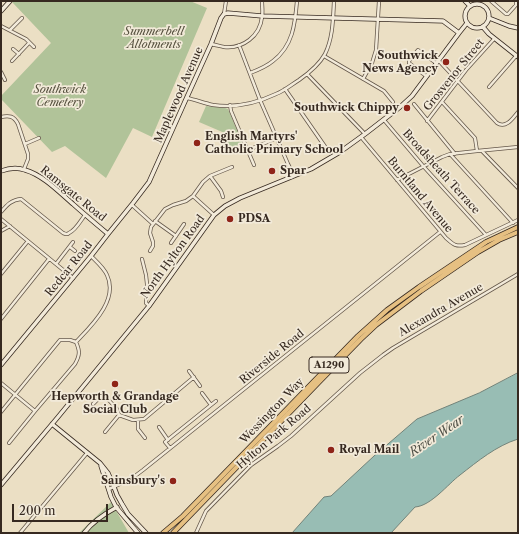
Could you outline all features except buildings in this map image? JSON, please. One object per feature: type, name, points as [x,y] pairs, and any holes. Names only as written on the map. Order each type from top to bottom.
[{"type":"main road","name":"Wessington Way","points":[[163,533],[183,516],[358,336],[376,320],[404,298],[465,256],[492,239],[518,227]]},
{"type":"main road","name":"Wessington Way","points":[[173,533],[376,325],[421,291],[478,252],[518,232]]},
{"type":"street","points":[[2,9],[10,1]]},
{"type":"street","points":[[226,1],[224,14],[443,21],[459,33]]},
{"type":"street","points":[[211,44],[225,47],[234,46],[253,38],[260,28],[262,1]]},
{"type":"street","points":[[250,73],[273,61],[284,49],[292,35],[297,1]]},
{"type":"street","points":[[186,97],[222,106],[249,103],[275,95],[285,89],[307,74],[324,56],[329,44],[334,1]]},
{"type":"street","points":[[363,79],[372,63],[376,50],[378,37],[379,1]]},
{"type":"street","points":[[465,1],[470,6]]},
{"type":"street","points":[[491,1],[506,14],[508,14],[516,3]]},
{"type":"street","points":[[473,4],[482,4],[488,10],[489,18],[483,27],[473,28],[467,23],[466,12],[470,6],[473,4]]},
{"type":"street","name":"Maplewood Avenue","points":[[149,182],[224,14]]},
{"type":"street","points":[[10,30],[22,18]]},
{"type":"street","points":[[489,18],[518,28]]},
{"type":"street","name":"North Hylton Road","points":[[1,484],[149,306],[214,215],[225,206],[240,198],[311,169],[361,137],[384,120],[412,96],[467,23]]},
{"type":"street","points":[[1,26],[26,39],[34,47]]},
{"type":"street","points":[[483,27],[494,39],[517,56],[489,87]]},
{"type":"street","name":"Grosvenor Street","points":[[427,121],[458,81],[494,39]]},
{"type":"street","points":[[12,61],[30,42]]},
{"type":"street","points":[[239,45],[260,100],[294,176]]},
{"type":"street","points":[[13,50],[19,54]]},
{"type":"street","points":[[426,76],[409,63],[418,50],[437,62],[458,81],[500,125],[504,125],[509,122],[518,112]]},
{"type":"street","points":[[324,56],[384,91],[393,102]]},
{"type":"street","points":[[1,72],[5,80]]},
{"type":"street","points":[[307,74],[365,134]]},
{"type":"street","points":[[285,89],[326,148]]},
{"type":"street","points":[[442,102],[475,138],[477,151]]},
{"type":"street","points":[[414,104],[455,154]]},
{"type":"street","points":[[230,105],[231,111],[254,164]]},
{"type":"street","points":[[1,117],[9,115],[16,120],[28,154],[28,159],[24,169]]},
{"type":"street","name":"Broadsheath Terrace","points":[[384,120],[424,167],[486,235]]},
{"type":"street","name":"Burntland Avenue","points":[[361,137],[440,232],[452,244],[456,246],[465,245],[518,220]]},
{"type":"street","points":[[25,144],[39,138]]},
{"type":"street","points":[[248,150],[277,138]]},
{"type":"street","points":[[397,180],[450,154],[515,146],[518,147]]},
{"type":"street","points":[[481,150],[518,188]]},
{"type":"street","points":[[450,154],[512,223]]},
{"type":"street","name":"Ramsgate Road","points":[[1,171],[16,168],[24,169],[38,175],[108,234]]},
{"type":"street","points":[[150,252],[153,246],[150,233],[153,224],[165,209],[186,201],[193,196],[202,182],[210,176],[232,168]]},
{"type":"street","points":[[210,176],[221,191],[223,197]]},
{"type":"street","name":"Redcar Road","points":[[1,365],[91,256],[149,182]]},
{"type":"street","points":[[193,196],[214,215]]},
{"type":"street","points":[[1,212],[12,200],[21,199],[66,234],[69,234],[85,215]]},
{"type":"street","points":[[132,205],[153,224]]},
{"type":"street","points":[[1,219],[73,278]]},
{"type":"street","points":[[155,221],[176,236]]},
{"type":"street","points":[[171,243],[184,224]]},
{"type":"street","points":[[1,232],[10,226]]},
{"type":"street","name":"Riverside Road","points":[[109,490],[131,479],[440,232]]},
{"type":"street","points":[[1,274],[28,241]]},
{"type":"street","points":[[56,264],[74,242]]},
{"type":"street","points":[[70,247],[75,251]]},
{"type":"street","points":[[76,342],[102,312],[110,288],[107,274],[91,256]]},
{"type":"street","points":[[1,319],[49,259]]},
{"type":"street","points":[[142,259],[147,284],[146,303],[149,306]]},
{"type":"street","name":"Alexandra Avenue","points":[[373,362],[393,348],[518,274]]},
{"type":"street","points":[[1,412],[60,340],[70,340],[76,342],[80,350],[80,356],[75,364],[9,443]]},
{"type":"street","name":"Hylton Park Road","points":[[196,533],[206,511],[251,465],[291,436],[373,362]]},
{"type":"street","points":[[189,371],[200,386]]},
{"type":"street","points":[[119,415],[133,420],[144,419],[194,377]]},
{"type":"street","points":[[1,383],[35,411]]},
{"type":"street","points":[[202,393],[211,405]]},
{"type":"street","points":[[92,404],[99,398],[105,396],[117,409],[119,415]]},
{"type":"street","points":[[170,448],[165,442],[216,401]]},
{"type":"street","points":[[105,432],[119,415]]},
{"type":"street","points":[[138,420],[138,429],[145,438]]},
{"type":"street","points":[[52,424],[100,463],[108,473],[117,495],[128,514],[146,533]]},
{"type":"street","points":[[159,427],[168,440]]},
{"type":"street","points":[[20,533],[87,453]]},
{"type":"street","points":[[100,463],[111,497],[116,507],[138,533]]},
{"type":"street","points":[[84,533],[90,525],[103,515],[122,504]]},
{"type":"green space","points":[[190,1],[207,8],[152,137],[133,128],[106,178],[65,146],[52,152],[1,99],[1,96],[51,43],[12,2]]},
{"type":"green space","points":[[206,106],[228,109],[243,144],[219,153],[227,134],[199,122]]},
{"type":"green space","points":[[111,502],[129,533],[79,533]]},
{"type":"water","name":"River Wear","points":[[518,373],[518,439],[488,454],[460,475],[433,499],[421,506],[415,507],[391,533],[292,533],[324,497],[331,496],[417,419],[479,393]]},
{"type":"place","name":"Southwick News Agency","points":[[446,62]]},
{"type":"place","name":"Southwick Chippy","points":[[407,108]]},
{"type":"place","name":"English Martyrs' Catholic Primary School","points":[[197,143]]},
{"type":"place","name":"Spar","points":[[272,171]]},
{"type":"place","name":"PDSA","points":[[230,219]]},
{"type":"place","name":"Hepworth & Grandage Social Club","points":[[115,384]]},
{"type":"place","name":"Royal Mail","points":[[331,450]]},
{"type":"place","name":"Sainsbury's","points":[[173,481]]},
{"type":"park label","name":"Summerbell Allotments","points":[[154,38]]},
{"type":"park label","name":"Southwick Cemetery","points":[[60,96]]}]
